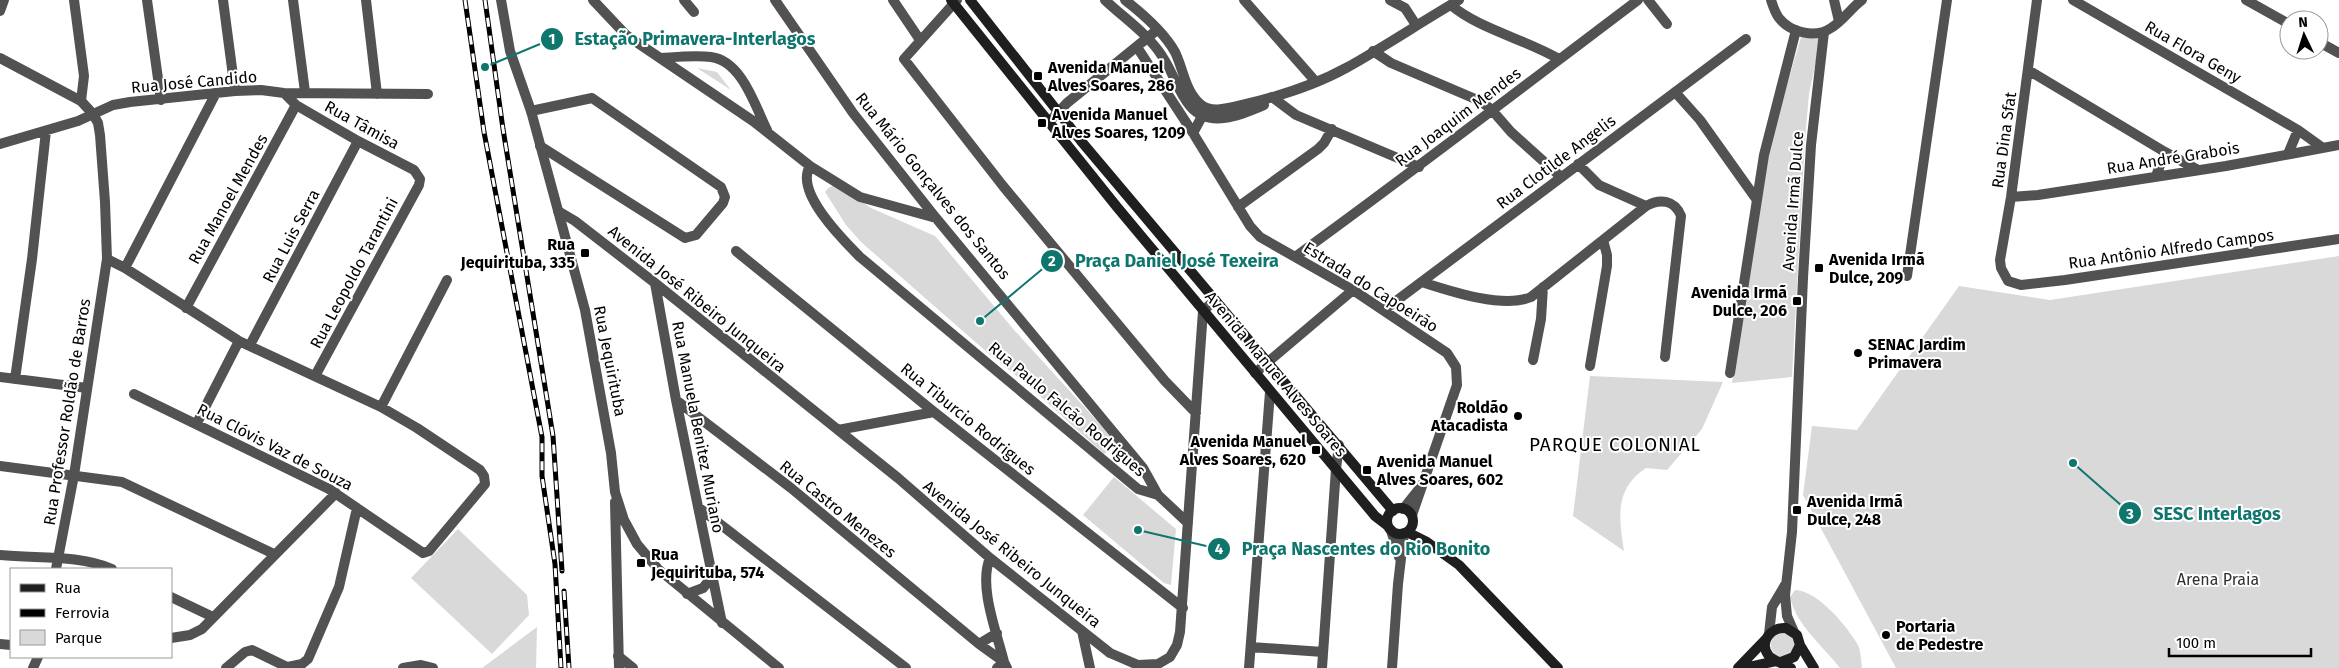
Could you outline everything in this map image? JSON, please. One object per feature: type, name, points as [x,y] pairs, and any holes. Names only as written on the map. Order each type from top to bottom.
[{"type":"main road","name":"Avenida Manuel Alves Soares","points":[[970,0],[1059,110],[1081,141],[1268,363],[1398,510],[1409,526]]},
{"type":"main road","name":"Avenida Manuel Alves Soares","points":[[954,1],[1048,123],[1255,374],[1375,516],[1390,528]]},
{"type":"main road","points":[[1398,510],[1388,517],[1390,528],[1409,526],[1427,542],[1459,565],[1558,668]]},
{"type":"main road","points":[[1738,668],[1768,636],[1781,628],[1794,632],[1814,668]]},
{"type":"main road","points":[[1768,636],[1766,651],[1778,661],[1791,668]]},
{"type":"main road","points":[[1745,668],[1794,657],[1800,644]]},
{"type":"street","points":[[0,11],[4,0]]},
{"type":"street","points":[[74,0],[84,76],[80,101]]},
{"type":"street","points":[[148,0],[161,100]]},
{"type":"street","points":[[223,0],[235,91]]},
{"type":"street","points":[[293,0],[305,92]]},
{"type":"street","points":[[366,0],[377,94]]},
{"type":"street","name":"Rua Jequirituba","points":[[501,0],[510,51],[531,111],[585,310],[611,453],[616,492],[628,530],[645,554],[687,594],[779,668]]},
{"type":"street","points":[[593,0],[617,28],[769,134],[810,166],[860,197],[885,206],[936,218]]},
{"type":"street","points":[[684,0],[694,12]]},
{"type":"street","name":"Rua Mário Gonçalves dos Santos","points":[[775,0],[853,113],[936,218],[1143,468],[1158,495],[1188,523]]},
{"type":"street","points":[[893,0],[920,40]]},
{"type":"street","points":[[1105,0],[1148,38],[1162,55],[1190,107],[1204,112]]},
{"type":"street","points":[[1125,0],[1157,30],[1174,52],[1191,93],[1204,112],[1213,120],[1224,119],[1316,82],[1345,68],[1455,2],[1471,19],[1536,46],[1559,59]]},
{"type":"street","points":[[1244,0],[1316,82]]},
{"type":"street","points":[[1390,0],[1404,4],[1416,25]]},
{"type":"street","name":"Rua Joaquim Mendes","points":[[1295,257],[1419,167],[1491,109],[1638,0]]},
{"type":"street","points":[[1648,0],[1667,24]]},
{"type":"street","points":[[1770,0],[1778,16],[1796,30],[1814,34],[1824,32],[1840,21],[1862,0]]},
{"type":"street","points":[[1834,0],[1840,21]]},
{"type":"street","points":[[1907,276],[1947,0]]},
{"type":"street","name":"Rua Dina Sfat","points":[[2008,281],[2001,268],[2000,260],[2011,197],[2037,0]]},
{"type":"street","name":"Rua Flora Geny","points":[[2073,0],[2298,130],[2323,148]]},
{"type":"street","points":[[2246,0],[2279,18]]},
{"type":"street","points":[[954,1],[904,60],[1003,186],[1166,381],[1196,413]]},
{"type":"street","points":[[1048,123],[1059,110],[1157,30]]},
{"type":"street","points":[[1730,373],[1766,148],[1796,30]]},
{"type":"street","name":"Avenida Irmã Dulce","points":[[1794,632],[1784,605],[1792,532],[1803,278],[1811,146],[1824,32]]},
{"type":"street","name":"Rua Clotilde Angelis","points":[[1384,310],[1746,39]]},
{"type":"street","name":"Estrada do Capoeirão","points":[[1137,47],[1194,133],[1250,226],[1260,237],[1353,290],[1384,310],[1448,353],[1456,367],[1458,374],[1457,386],[1409,526],[1400,558],[1392,668]]},
{"type":"street","points":[[1373,51],[1391,63],[1480,101],[1491,109],[1503,124],[1561,177]]},
{"type":"street","points":[[661,58],[712,57],[730,65],[738,73],[769,134]]},
{"type":"street","name":"Rua Professor Roldão de Barros","points":[[0,58],[80,101],[93,114],[98,123],[100,135],[107,259],[74,475],[57,564]]},
{"type":"street","points":[[2028,70],[2198,170]]},
{"type":"street","name":"Rua José Candido","points":[[0,144],[46,132],[113,105],[235,91],[262,90],[284,93],[428,94]]},
{"type":"street","points":[[1675,92],[1709,131],[1757,200]]},
{"type":"street","points":[[125,268],[216,93]]},
{"type":"street","name":"Rua Tâmisa","points":[[284,93],[296,105],[358,141],[414,170],[420,179],[419,185]]},
{"type":"street","points":[[531,111],[592,98],[721,187],[726,197],[696,235],[685,238],[540,146]]},
{"type":"street","points":[[1274,98],[1296,114],[1419,167]]},
{"type":"street","name":"Rua Manoel Mendes","points":[[186,308],[296,105]]},
{"type":"street","points":[[1194,133],[1204,112]]},
{"type":"street","points":[[1238,207],[1318,149],[1332,129]]},
{"type":"street","points":[[2288,154],[2298,130]]},
{"type":"street","points":[[15,379],[32,260],[46,132]]},
{"type":"street","name":"Rua Luis Serra","points":[[250,345],[358,141]]},
{"type":"street","name":"Rua André Grabois","points":[[2011,197],[2038,195],[2198,170],[2339,145]]},
{"type":"street","points":[[2156,176],[2165,152]]},
{"type":"street","points":[[1578,164],[1600,185],[1646,206]]},
{"type":"street","name":"Rua Paulo Falcão Rodrigues","points":[[810,166],[806,177],[812,197],[824,218],[860,257],[1138,489],[1158,495]]},
{"type":"street","name":"Rua Leopoldo Tarantini","points":[[315,376],[419,185]]},
{"type":"street","points":[[1422,282],[1452,292],[1502,300],[1524,300],[1646,206],[1653,202],[1667,201],[1676,207],[1681,216],[1666,357]]},
{"type":"street","name":"Avenida José Ribeiro Junqueira","points":[[558,211],[574,221],[655,283],[898,478],[990,558],[1082,631],[1118,658],[1138,665],[1158,664],[1170,657],[1177,645],[1183,608],[1203,311]]},
{"type":"street","name":"Rua Antônio Alfredo Campos","points":[[2008,281],[2021,285],[2065,280],[2339,239]]},
{"type":"street","points":[[1590,366],[1607,266],[1607,255],[1602,240]]},
{"type":"street","name":"Rua Tiburcio Rodrigues","points":[[736,251],[934,412],[1183,608]]},
{"type":"street","points":[[107,259],[125,268],[239,341],[380,407],[447,280]]},
{"type":"street","name":"Rua Manuela Benitez Muriano","points":[[655,283],[676,400],[722,623]]},
{"type":"street","points":[[1533,360],[1541,319],[1544,286]]},
{"type":"street","points":[[1255,374],[1353,290]]},
{"type":"street","points":[[1203,311],[1215,300]]},
{"type":"street","points":[[197,423],[239,341]]},
{"type":"street","points":[[0,377],[87,388]]},
{"type":"street","points":[[1249,668],[1270,392]]},
{"type":"street","name":"Rua Clóvis Vaz de Souza","points":[[134,394],[197,423],[336,493],[425,553],[429,551],[483,489],[485,479],[480,470],[417,428],[380,407]]},
{"type":"street","name":"Rua Castro Menezes","points":[[676,400],[791,488],[1003,666]]},
{"type":"street","points":[[838,430],[934,412]]},
{"type":"street","points":[[1322,668],[1339,445]]},
{"type":"street","points":[[0,466],[112,480],[132,486],[274,554]]},
{"type":"street","name":"Estrada do Capoeirão","points":[[1398,510],[1422,487]]},
{"type":"street","points":[[616,492],[614,542],[619,668]]},
{"type":"street","points":[[172,638],[197,633],[336,493]]},
{"type":"street","points":[[698,507],[906,668]]},
{"type":"street","points":[[226,668],[245,652],[252,650],[284,667],[302,664],[308,659],[340,581],[357,508]]},
{"type":"street","points":[[1390,528],[1400,558]]},
{"type":"street","points":[[614,542],[628,530]]},
{"type":"street","points":[[0,555],[57,564],[84,561],[108,568]]},
{"type":"street","points":[[990,558],[985,578],[1003,666]]},
{"type":"street","points":[[687,594],[703,588],[712,577]]},
{"type":"street","name":"Avenida Irmã Dulce","points":[[1768,636],[1772,607],[1787,582]]},
{"type":"street","points":[[172,597],[213,617]]},
{"type":"street","points":[[1082,631],[1090,668]]},
{"type":"street","points":[[979,644],[997,633]]},
{"type":"street","points":[[1251,648],[1323,652]]},
{"type":"street","points":[[618,656],[633,668]]},
{"type":"street","points":[[403,668],[421,665],[433,668]]},
{"type":"green space","points":[[1801,37],[1821,38],[1809,94],[1805,139],[1792,377],[1732,383],[1771,140]]},
{"type":"green space","points":[[697,68],[717,72],[731,90]]},
{"type":"green space","points":[[836,184],[871,208],[935,236],[1015,331],[1118,444],[1104,454],[1029,386],[988,353],[861,242],[846,225],[825,192]]},
{"type":"green space","name":"Arena Praia","points":[[2339,256],[2339,668],[1896,668],[1803,495],[1812,426],[1857,430],[1959,286],[2050,300]]},
{"type":"green space","points":[[1590,376],[1723,382],[1702,429],[1667,470],[1646,468],[1628,485],[1621,505],[1620,516],[1624,551],[1573,516]]},
{"type":"green space","points":[[1114,477],[1176,529],[1171,585],[1164,583],[1083,515]]},
{"type":"green space","points":[[458,529],[527,595],[529,615],[492,654],[411,578]]},
{"type":"green space","points":[[1795,590],[1813,596],[1831,611],[1847,629],[1858,645],[1862,668],[1840,668],[1811,635],[1793,607],[1790,597]]},
{"type":"green space","points":[[537,627],[536,668],[482,668]]},
{"type":"green space","points":[[1783,633],[1792,636],[1795,645],[1792,654],[1783,657],[1774,654],[1771,645],[1774,636]]},
{"type":"railway","points":[[465,0],[484,132],[542,437],[542,476],[555,564],[561,668]]},
{"type":"railway","points":[[485,0],[503,129],[553,436],[562,571]]},
{"type":"railway","points":[[564,591],[569,668]]},
{"type":"place","name":"Estação Primavera-Interlagos","points":[[485,67]]},
{"type":"place","name":"Avenida Manuel Alves Soares, 286","points":[[1038,76]]},
{"type":"place","name":"Avenida Manuel Alves Soares, 1209","points":[[1042,123]]},
{"type":"place","name":"Rua Jequirituba, 335","points":[[585,253]]},
{"type":"place","name":"Avenida Irmã Dulce, 209","points":[[1819,268]]},
{"type":"place","name":"Avenida Irmã Dulce, 206","points":[[1797,301]]},
{"type":"place","name":"Praça Daniel José Texeira","points":[[980,321]]},
{"type":"place","name":"SENAC Jardim Primavera","points":[[1858,353]]},
{"type":"place","name":"Roldão Atacadista","points":[[1518,416]]},
{"type":"place","name":"Avenida Manuel Alves Soares, 620","points":[[1316,450]]},
{"type":"place","name":"SESC Interlagos","points":[[2073,463]]},
{"type":"place","name":"Avenida Manuel Alves Soares, 602","points":[[1367,470]]},
{"type":"place","name":"Avenida Irmã Dulce, 248","points":[[1797,510]]},
{"type":"place","name":"Praça Nascentes do Rio Bonito","points":[[1138,530]]},
{"type":"place","name":"Rua Jequirituba, 574","points":[[641,563]]},
{"type":"place","name":"Portaria de Pedestre","points":[[1886,635]]},
{"type":"district","name":"PARQUE COLONIAL","points":[[1615,444]]}]
